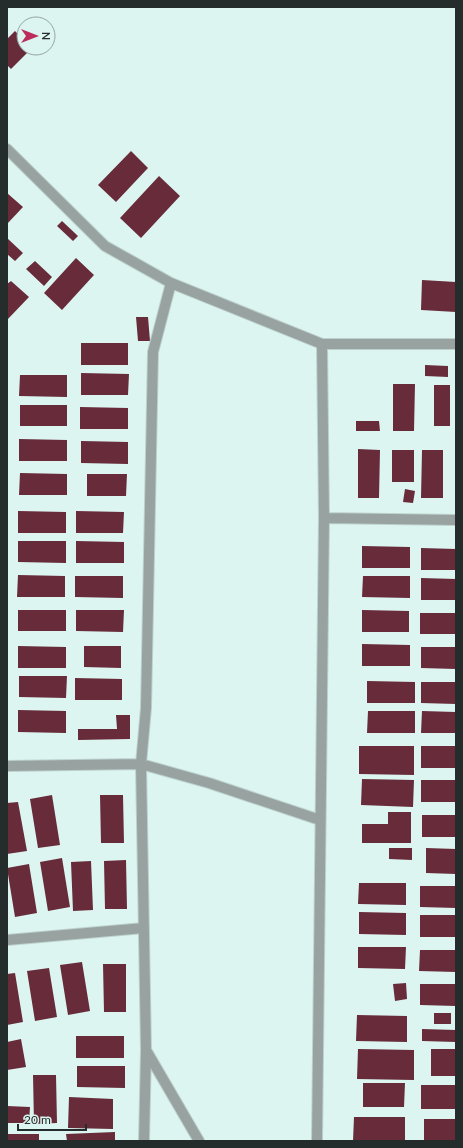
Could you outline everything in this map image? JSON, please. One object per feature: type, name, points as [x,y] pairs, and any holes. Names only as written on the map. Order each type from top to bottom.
[{"type":"street","points":[[7,149],[105,246],[171,283],[322,344],[456,344]]},
{"type":"street","points":[[144,1141],[146,1050],[141,764],[146,708],[153,352],[171,283]]},
{"type":"street","points":[[317,1141],[324,518],[322,344]]},
{"type":"street","points":[[324,518],[456,520]]},
{"type":"street","points":[[7,766],[141,764],[209,783],[320,820]]},
{"type":"street","points":[[7,940],[144,928]]},
{"type":"street","points":[[146,1050],[199,1141]]},
{"type":"building","points":[[15,31],[16,56],[24,56],[11,69],[7,65],[7,39]]},
{"type":"building","points":[[131,151],[148,168],[116,202],[98,185]]},
{"type":"building","points":[[159,176],[180,196],[141,238],[120,218]]},
{"type":"building","points":[[7,193],[23,207],[7,224]]},
{"type":"building","points":[[62,221],[78,236],[73,241],[57,226]]},
{"type":"building","points":[[7,238],[23,253],[15,261],[7,254]]},
{"type":"building","points":[[76,258],[94,275],[62,310],[44,293]]},
{"type":"building","points":[[35,261],[52,277],[44,286],[26,269]]},
{"type":"building","points":[[422,280],[456,282],[456,312],[421,310]]},
{"type":"building","points":[[11,281],[29,297],[7,320],[7,284]]},
{"type":"building","points":[[136,317],[148,317],[150,341],[138,341]]},
{"type":"building","points":[[81,343],[128,343],[128,365],[81,365]]},
{"type":"building","points":[[425,365],[448,366],[448,377],[425,376]]},
{"type":"building","points":[[81,373],[129,374],[128,395],[81,395]]},
{"type":"building","points":[[20,375],[67,375],[67,397],[19,396]]},
{"type":"building","points":[[393,384],[415,384],[414,431],[393,431]]},
{"type":"building","points":[[434,385],[450,385],[450,426],[434,426]]},
{"type":"building","points":[[20,405],[67,405],[67,426],[20,426]]},
{"type":"building","points":[[80,407],[128,408],[128,429],[80,429]]},
{"type":"building","points":[[356,421],[379,421],[380,431],[356,431]]},
{"type":"building","points":[[19,439],[67,440],[67,461],[19,461]]},
{"type":"building","points":[[81,441],[128,442],[128,464],[81,463]]},
{"type":"building","points":[[358,449],[380,450],[379,498],[358,498]]},
{"type":"building","points":[[392,450],[414,450],[414,482],[392,482]]},
{"type":"building","points":[[422,450],[443,450],[443,498],[421,498]]},
{"type":"building","points":[[20,473],[67,474],[67,495],[19,495]]},
{"type":"building","points":[[87,474],[127,474],[126,496],[87,496]]},
{"type":"building","points":[[405,489],[415,491],[413,503],[403,502]]},
{"type":"building","points":[[18,511],[66,512],[66,533],[18,533]]},
{"type":"building","points":[[76,511],[124,512],[123,533],[76,533]]},
{"type":"building","points":[[18,541],[66,541],[66,563],[18,562]]},
{"type":"building","points":[[76,541],[124,542],[124,563],[76,563]]},
{"type":"building","points":[[362,546],[410,547],[410,568],[362,568]]},
{"type":"building","points":[[421,548],[456,549],[456,570],[421,570]]},
{"type":"building","points":[[18,575],[65,576],[65,597],[17,597]]},
{"type":"building","points":[[75,576],[123,576],[123,598],[75,597]]},
{"type":"building","points":[[363,576],[410,576],[410,598],[362,597]]},
{"type":"building","points":[[421,578],[456,579],[456,600],[421,600]]},
{"type":"building","points":[[18,610],[66,610],[66,631],[18,631]]},
{"type":"building","points":[[76,610],[124,610],[123,632],[76,631]]},
{"type":"building","points":[[362,610],[409,611],[409,632],[362,632]]},
{"type":"building","points":[[420,613],[456,613],[456,634],[420,634]]},
{"type":"building","points":[[362,644],[410,645],[410,666],[362,666]]},
{"type":"building","points":[[18,646],[66,647],[66,668],[18,668]]},
{"type":"building","points":[[84,646],[121,646],[121,668],[84,667]]},
{"type":"building","points":[[421,647],[456,647],[456,669],[421,668]]},
{"type":"building","points":[[19,676],[67,676],[66,698],[19,697]]},
{"type":"building","points":[[75,678],[122,679],[122,700],[75,700]]},
{"type":"building","points":[[367,681],[415,682],[415,703],[367,703]]},
{"type":"building","points":[[421,682],[456,682],[456,704],[421,703]]},
{"type":"building","points":[[18,710],[66,711],[66,733],[18,732]]},
{"type":"building","points":[[368,711],[415,711],[415,733],[367,733]]},
{"type":"building","points":[[422,711],[456,712],[456,733],[421,733]]},
{"type":"building","points":[[116,715],[130,715],[130,739],[78,740],[78,729],[117,729]]},
{"type":"building","points":[[359,746],[414,746],[414,775],[359,774]]},
{"type":"building","points":[[421,746],[456,746],[456,768],[421,768]]},
{"type":"building","points":[[362,779],[414,780],[413,807],[361,805]]},
{"type":"building","points":[[421,780],[456,780],[456,802],[421,802]]},
{"type":"building","points":[[52,795],[60,845],[38,848],[30,799]]},
{"type":"building","points":[[100,795],[123,795],[124,843],[101,843]]},
{"type":"building","points":[[18,802],[27,851],[7,854],[7,803]]},
{"type":"building","points":[[388,812],[411,812],[411,843],[362,843],[362,824],[388,824]]},
{"type":"building","points":[[422,815],[456,815],[456,837],[422,837]]},
{"type":"building","points":[[389,848],[412,848],[412,860],[389,859]]},
{"type":"building","points":[[426,848],[456,849],[456,874],[426,873]]},
{"type":"building","points":[[62,858],[70,907],[48,911],[40,862]]},
{"type":"building","points":[[126,860],[127,909],[105,909],[104,861]]},
{"type":"building","points":[[91,861],[93,910],[73,911],[71,862]]},
{"type":"building","points":[[29,864],[37,913],[15,917],[7,868]]},
{"type":"building","points":[[359,883],[406,883],[406,905],[358,904]]},
{"type":"building","points":[[420,886],[456,886],[456,908],[420,907]]},
{"type":"building","points":[[359,912],[406,913],[406,935],[359,934]]},
{"type":"building","points":[[420,915],[456,915],[456,937],[420,937]]},
{"type":"building","points":[[358,947],[406,947],[405,969],[358,968]]},
{"type":"building","points":[[420,950],[456,950],[456,972],[419,971]]},
{"type":"building","points":[[82,962],[90,1011],[68,1015],[60,965]]},
{"type":"building","points":[[103,964],[126,964],[126,1012],[104,1012]]},
{"type":"building","points":[[49,968],[57,1017],[35,1021],[27,971]]},
{"type":"building","points":[[15,973],[23,1022],[7,1025],[7,974]]},
{"type":"building","points":[[406,983],[407,999],[395,1001],[393,984]]},
{"type":"building","points":[[420,984],[456,984],[456,1006],[420,1005]]},
{"type":"building","points":[[434,1013],[451,1013],[451,1024],[434,1024]]},
{"type":"building","points":[[357,1015],[407,1016],[407,1042],[356,1041]]},
{"type":"building","points":[[422,1029],[456,1030],[456,1042],[422,1041]]},
{"type":"building","points":[[76,1036],[124,1036],[124,1058],[76,1058]]},
{"type":"building","points":[[21,1039],[26,1067],[7,1070],[7,1042]]},
{"type":"building","points":[[358,1049],[414,1050],[414,1080],[357,1079]]},
{"type":"building","points":[[431,1049],[456,1049],[456,1076],[431,1076]]},
{"type":"building","points":[[77,1066],[125,1066],[125,1088],[77,1087]]},
{"type":"building","points":[[33,1075],[56,1075],[57,1123],[34,1124]]},
{"type":"building","points":[[363,1083],[405,1083],[404,1107],[363,1107]]},
{"type":"building","points":[[421,1085],[456,1085],[456,1109],[421,1109]]},
{"type":"building","points":[[69,1097],[113,1099],[113,1129],[68,1128]]},
{"type":"building","points":[[7,1106],[30,1107],[29,1123],[7,1123]]},
{"type":"building","points":[[354,1117],[405,1117],[405,1141],[353,1141]]},
{"type":"building","points":[[424,1119],[456,1119],[456,1141],[424,1141]]},
{"type":"building","points":[[115,1132],[115,1141],[67,1141],[66,1134]]},
{"type":"building","points":[[7,1134],[39,1134],[39,1141],[7,1141]]}]
